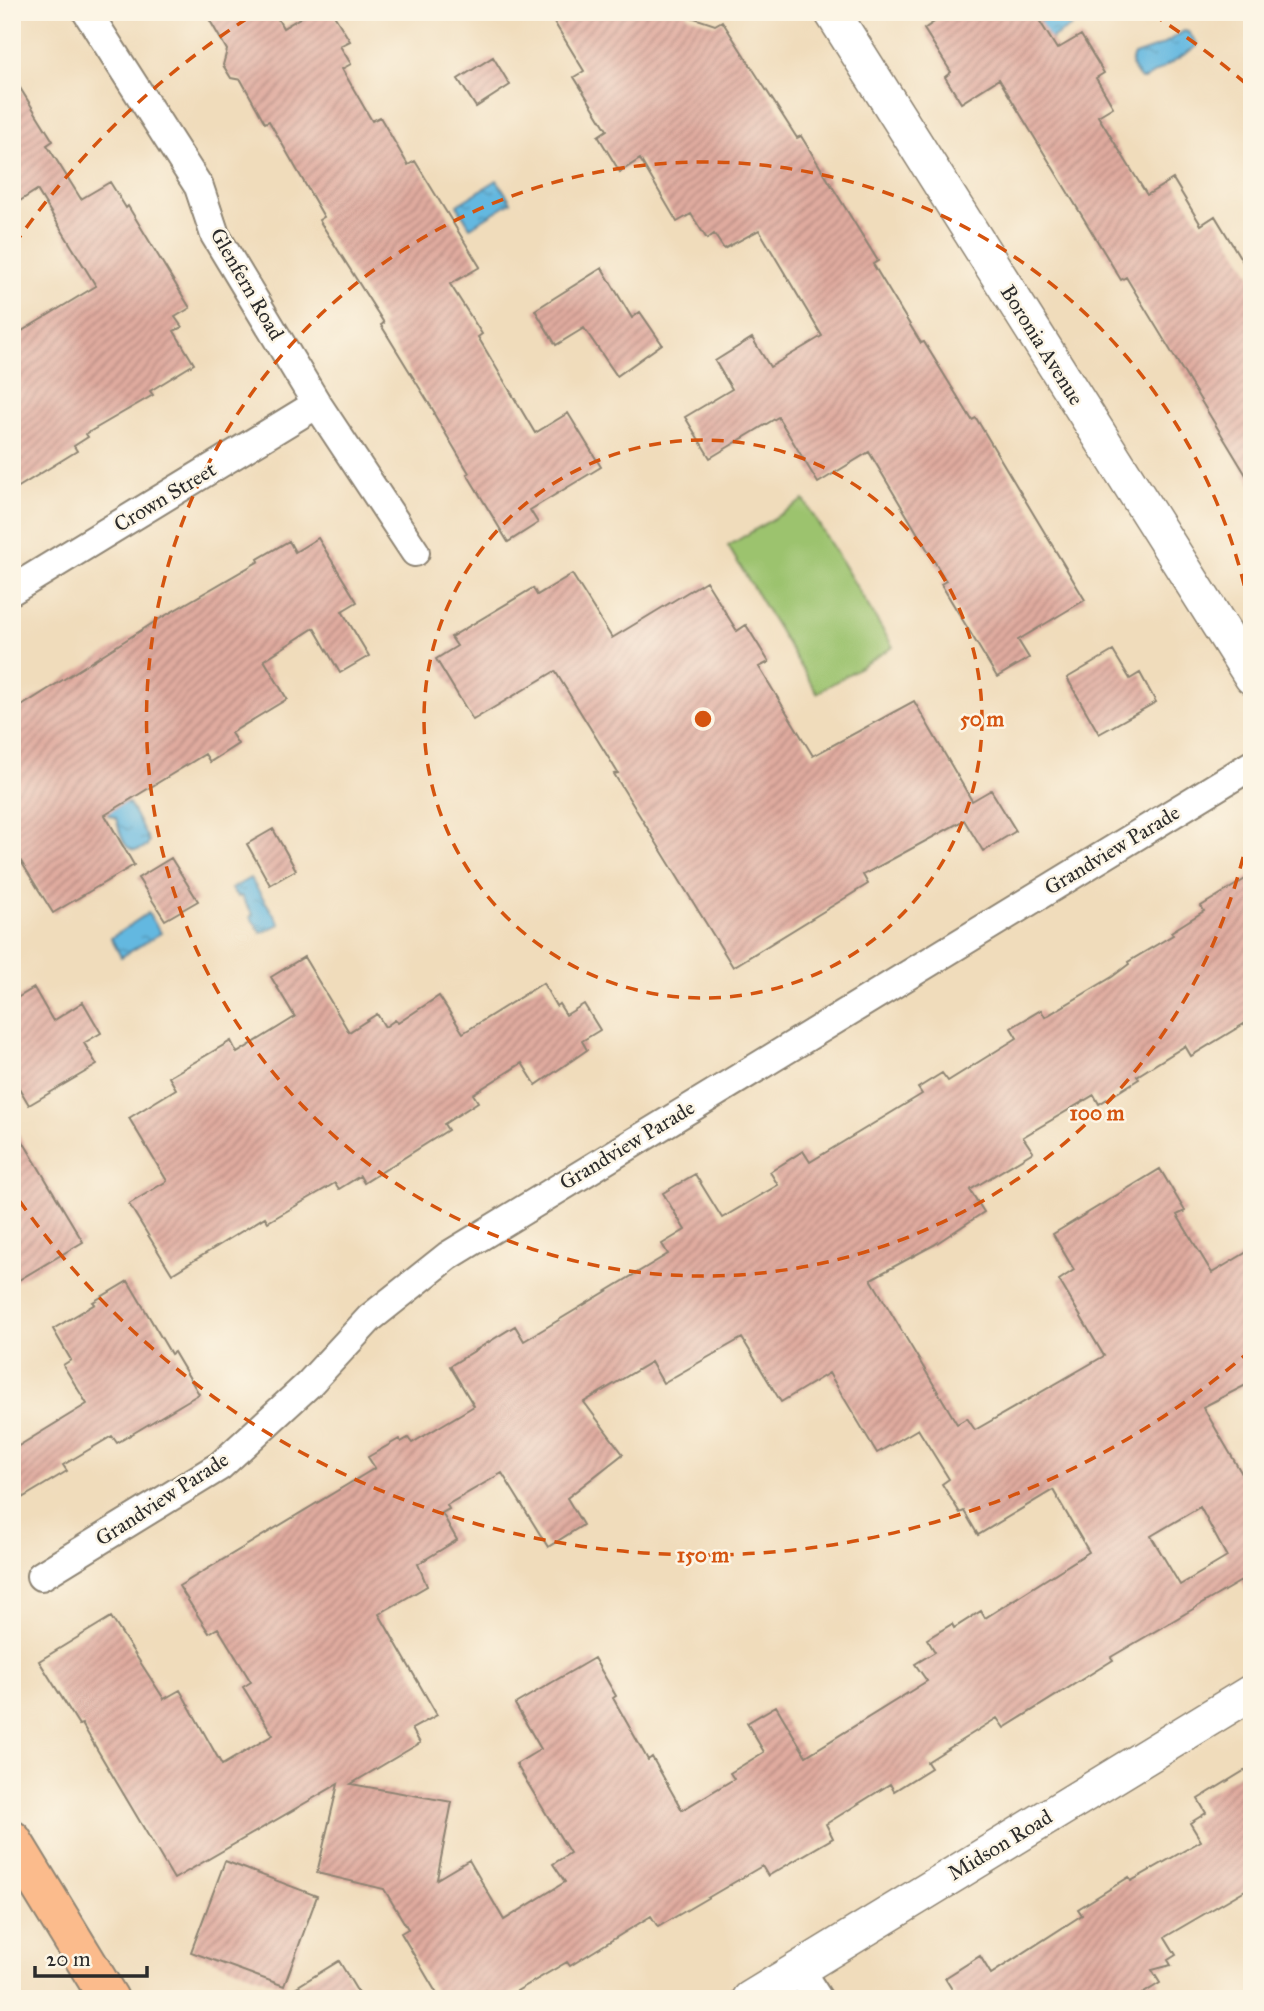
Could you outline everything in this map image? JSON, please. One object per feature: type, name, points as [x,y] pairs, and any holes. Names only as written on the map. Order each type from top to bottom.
[{"type":"main road","points":[[12,1840],[109,1999]]},
{"type":"street","name":"Glenfern Road","points":[[87,12],[200,187],[215,234],[317,404],[415,552]]},
{"type":"street","name":"Boronia Avenue","points":[[832,12],[1252,677]]},
{"type":"street","name":"Crown Street","points":[[12,590],[317,404]]},
{"type":"street","name":"Grandview Parade","points":[[41,1576],[220,1466],[309,1385],[370,1318],[448,1256],[1252,765]]},
{"type":"street","name":"Midson Road","points":[[750,1999],[1252,1692]]},
{"type":"street","points":[[798,1968],[818,1999]]},
{"type":"green space","points":[[804,500],[893,647],[817,693],[728,546]]},
{"type":"water","points":[[1050,12],[1063,12],[1072,26],[1022,57],[1028,27],[1048,16]]},
{"type":"water","points":[[1184,31],[1197,43],[1196,47],[1141,79],[1132,65],[1134,55],[1160,46]]},
{"type":"water","points":[[497,180],[511,202],[470,227],[457,205]]},
{"type":"water","points":[[123,796],[149,841],[141,849],[130,849],[126,845],[116,818],[107,814],[105,805]]},
{"type":"water","points":[[250,878],[280,924],[261,933],[241,896],[238,897],[231,889]]},
{"type":"water","points":[[148,913],[161,933],[121,957],[111,938]]},
{"type":"building","points":[[205,12],[274,12],[283,28],[310,12],[332,12],[350,41],[340,46],[351,64],[342,69],[372,121],[380,117],[408,165],[415,161],[480,267],[450,284],[482,334],[478,337],[535,433],[568,413],[601,467],[530,510],[538,523],[508,542],[467,474],[469,473],[435,413],[381,325],[384,323],[319,220],[324,217],[269,121],[265,123],[241,80],[231,78],[223,65],[227,50]]},
{"type":"building","points":[[548,12],[685,12],[688,16],[715,25],[722,21],[797,138],[801,136],[878,261],[873,264],[921,343],[924,342],[972,420],[976,418],[1085,600],[1018,640],[1029,658],[997,677],[941,584],[946,581],[869,452],[818,483],[778,417],[710,458],[685,417],[732,389],[715,361],[752,338],[770,367],[822,336],[759,230],[724,249],[714,234],[707,239],[691,214],[677,222],[640,159],[620,172],[598,136],[607,130],[574,77],[584,71]]},
{"type":"building","points":[[949,12],[1034,12],[1057,49],[1081,35],[1104,73],[1096,78],[1113,107],[1098,116],[1147,195],[1173,179],[1201,225],[1215,216],[1252,277],[1252,485],[1126,277],[1121,280],[999,79],[961,103],[945,77],[951,72],[924,29]]},
{"type":"building","points":[[493,57],[510,85],[476,107],[458,79]]},
{"type":"building","points":[[12,75],[53,141],[47,145],[81,199],[110,182],[126,208],[128,206],[190,308],[175,317],[182,327],[174,331],[194,364],[150,391],[153,395],[86,434],[88,437],[74,446],[77,451],[12,491],[12,337],[96,286],[37,190],[12,206]]},
{"type":"building","points":[[602,268],[632,318],[640,312],[662,344],[617,376],[584,328],[556,345],[535,310]]},
{"type":"building","points":[[318,538],[357,602],[342,611],[369,656],[340,673],[314,628],[264,660],[287,699],[231,733],[238,744],[210,762],[205,754],[105,815],[134,865],[53,913],[12,847],[12,712],[289,541],[295,552]]},
{"type":"building","points":[[572,574],[612,638],[706,581],[737,631],[746,625],[769,662],[759,667],[813,756],[914,701],[972,801],[991,790],[1016,831],[983,851],[964,820],[863,875],[868,884],[733,967],[614,774],[618,773],[555,671],[473,720],[436,659],[457,646],[451,637],[533,588],[537,595]]},
{"type":"building","points":[[1113,651],[1130,679],[1140,673],[1156,702],[1099,734],[1067,678]]},
{"type":"building","points":[[273,829],[296,870],[270,885],[247,844]]},
{"type":"building","points":[[171,858],[198,901],[165,920],[138,878]]},
{"type":"building","points":[[1252,875],[1252,1019],[1191,1056],[1185,1046],[1099,1104],[1094,1095],[1023,1137],[1033,1152],[970,1190],[984,1212],[934,1245],[871,1279],[957,1424],[967,1418],[975,1430],[1104,1356],[1059,1280],[1074,1270],[1053,1234],[1160,1169],[1185,1211],[1177,1215],[1212,1273],[1252,1249],[1252,1382],[1203,1407],[1252,1491],[1252,1600],[1241,1581],[1111,1657],[1113,1660],[1004,1728],[997,1718],[927,1762],[931,1768],[894,1791],[890,1784],[826,1824],[833,1838],[768,1876],[762,1866],[658,1927],[651,1916],[570,1966],[567,1962],[503,1999],[440,1999],[401,1933],[408,1929],[384,1889],[317,1873],[338,1784],[174,1879],[82,1724],[79,1725],[39,1661],[111,1617],[164,1699],[180,1690],[222,1765],[273,1735],[243,1687],[251,1682],[218,1628],[209,1633],[179,1586],[375,1468],[368,1457],[399,1439],[401,1442],[408,1438],[412,1443],[474,1406],[450,1366],[515,1326],[524,1341],[668,1254],[662,1244],[685,1230],[663,1193],[695,1174],[722,1218],[778,1185],[770,1172],[803,1151],[810,1162],[922,1094],[918,1088],[942,1073],[948,1081],[1017,1038],[1011,1028],[1041,1010],[1045,1017],[1112,977],[1129,964],[1128,962],[1173,935],[1171,932],[1204,911],[1201,906]],"holes":[[[742,1338],[781,1402],[829,1373],[877,1453],[918,1429],[949,1479],[942,1484],[960,1513],[964,1511],[978,1535],[1053,1490],[1089,1552],[985,1618],[981,1611],[954,1628],[952,1624],[927,1639],[935,1652],[915,1664],[927,1681],[806,1756],[776,1706],[747,1723],[764,1752],[730,1773],[734,1779],[682,1810],[652,1757],[648,1760],[594,1658],[515,1704],[541,1749],[516,1764],[570,1853],[553,1864],[565,1882],[504,1920],[469,1860],[437,1879],[452,1802],[351,1784],[420,1743],[412,1729],[437,1715],[379,1614],[427,1586],[418,1564],[457,1540],[442,1513],[449,1509],[447,1505],[502,1473],[548,1547],[583,1525],[567,1498],[623,1454],[584,1402],[651,1362],[663,1383]],[[1200,1507],[1227,1557],[1180,1585],[1151,1536]]]},
{"type":"building","points":[[304,957],[349,1032],[377,1014],[385,1027],[395,1020],[398,1023],[439,996],[463,1033],[543,983],[556,1006],[559,1004],[566,1015],[584,1004],[600,1030],[582,1041],[587,1050],[536,1085],[522,1063],[473,1094],[478,1102],[444,1124],[448,1130],[364,1183],[360,1176],[339,1189],[335,1183],[268,1222],[265,1217],[172,1274],[129,1204],[167,1181],[129,1118],[176,1089],[169,1077],[231,1041],[237,1053],[295,1017],[271,977]]},
{"type":"building","points":[[34,988],[53,1021],[83,1002],[101,1033],[84,1043],[97,1065],[29,1105],[12,1076],[12,1001]]},
{"type":"building","points":[[12,1123],[83,1242],[12,1284]]},
{"type":"building","points":[[128,1281],[171,1354],[174,1352],[199,1394],[117,1443],[112,1436],[63,1465],[67,1471],[12,1504],[12,1450],[87,1404],[63,1365],[71,1360],[53,1329]]},
{"type":"building","points":[[1252,1766],[1252,1886],[1165,1937],[1176,1955],[1168,1960],[1171,1965],[1152,1970],[1160,1983],[1134,1999],[952,1999],[956,1996],[945,1978],[980,1956],[991,1974],[1082,1915],[1078,1909],[1129,1877],[1131,1881],[1201,1841],[1190,1823],[1206,1813],[1198,1799]]},
{"type":"building","points":[[225,1861],[317,1896],[284,1986],[191,1952]]},
{"type":"building","points":[[339,1961],[362,1999],[277,1999]]}]
